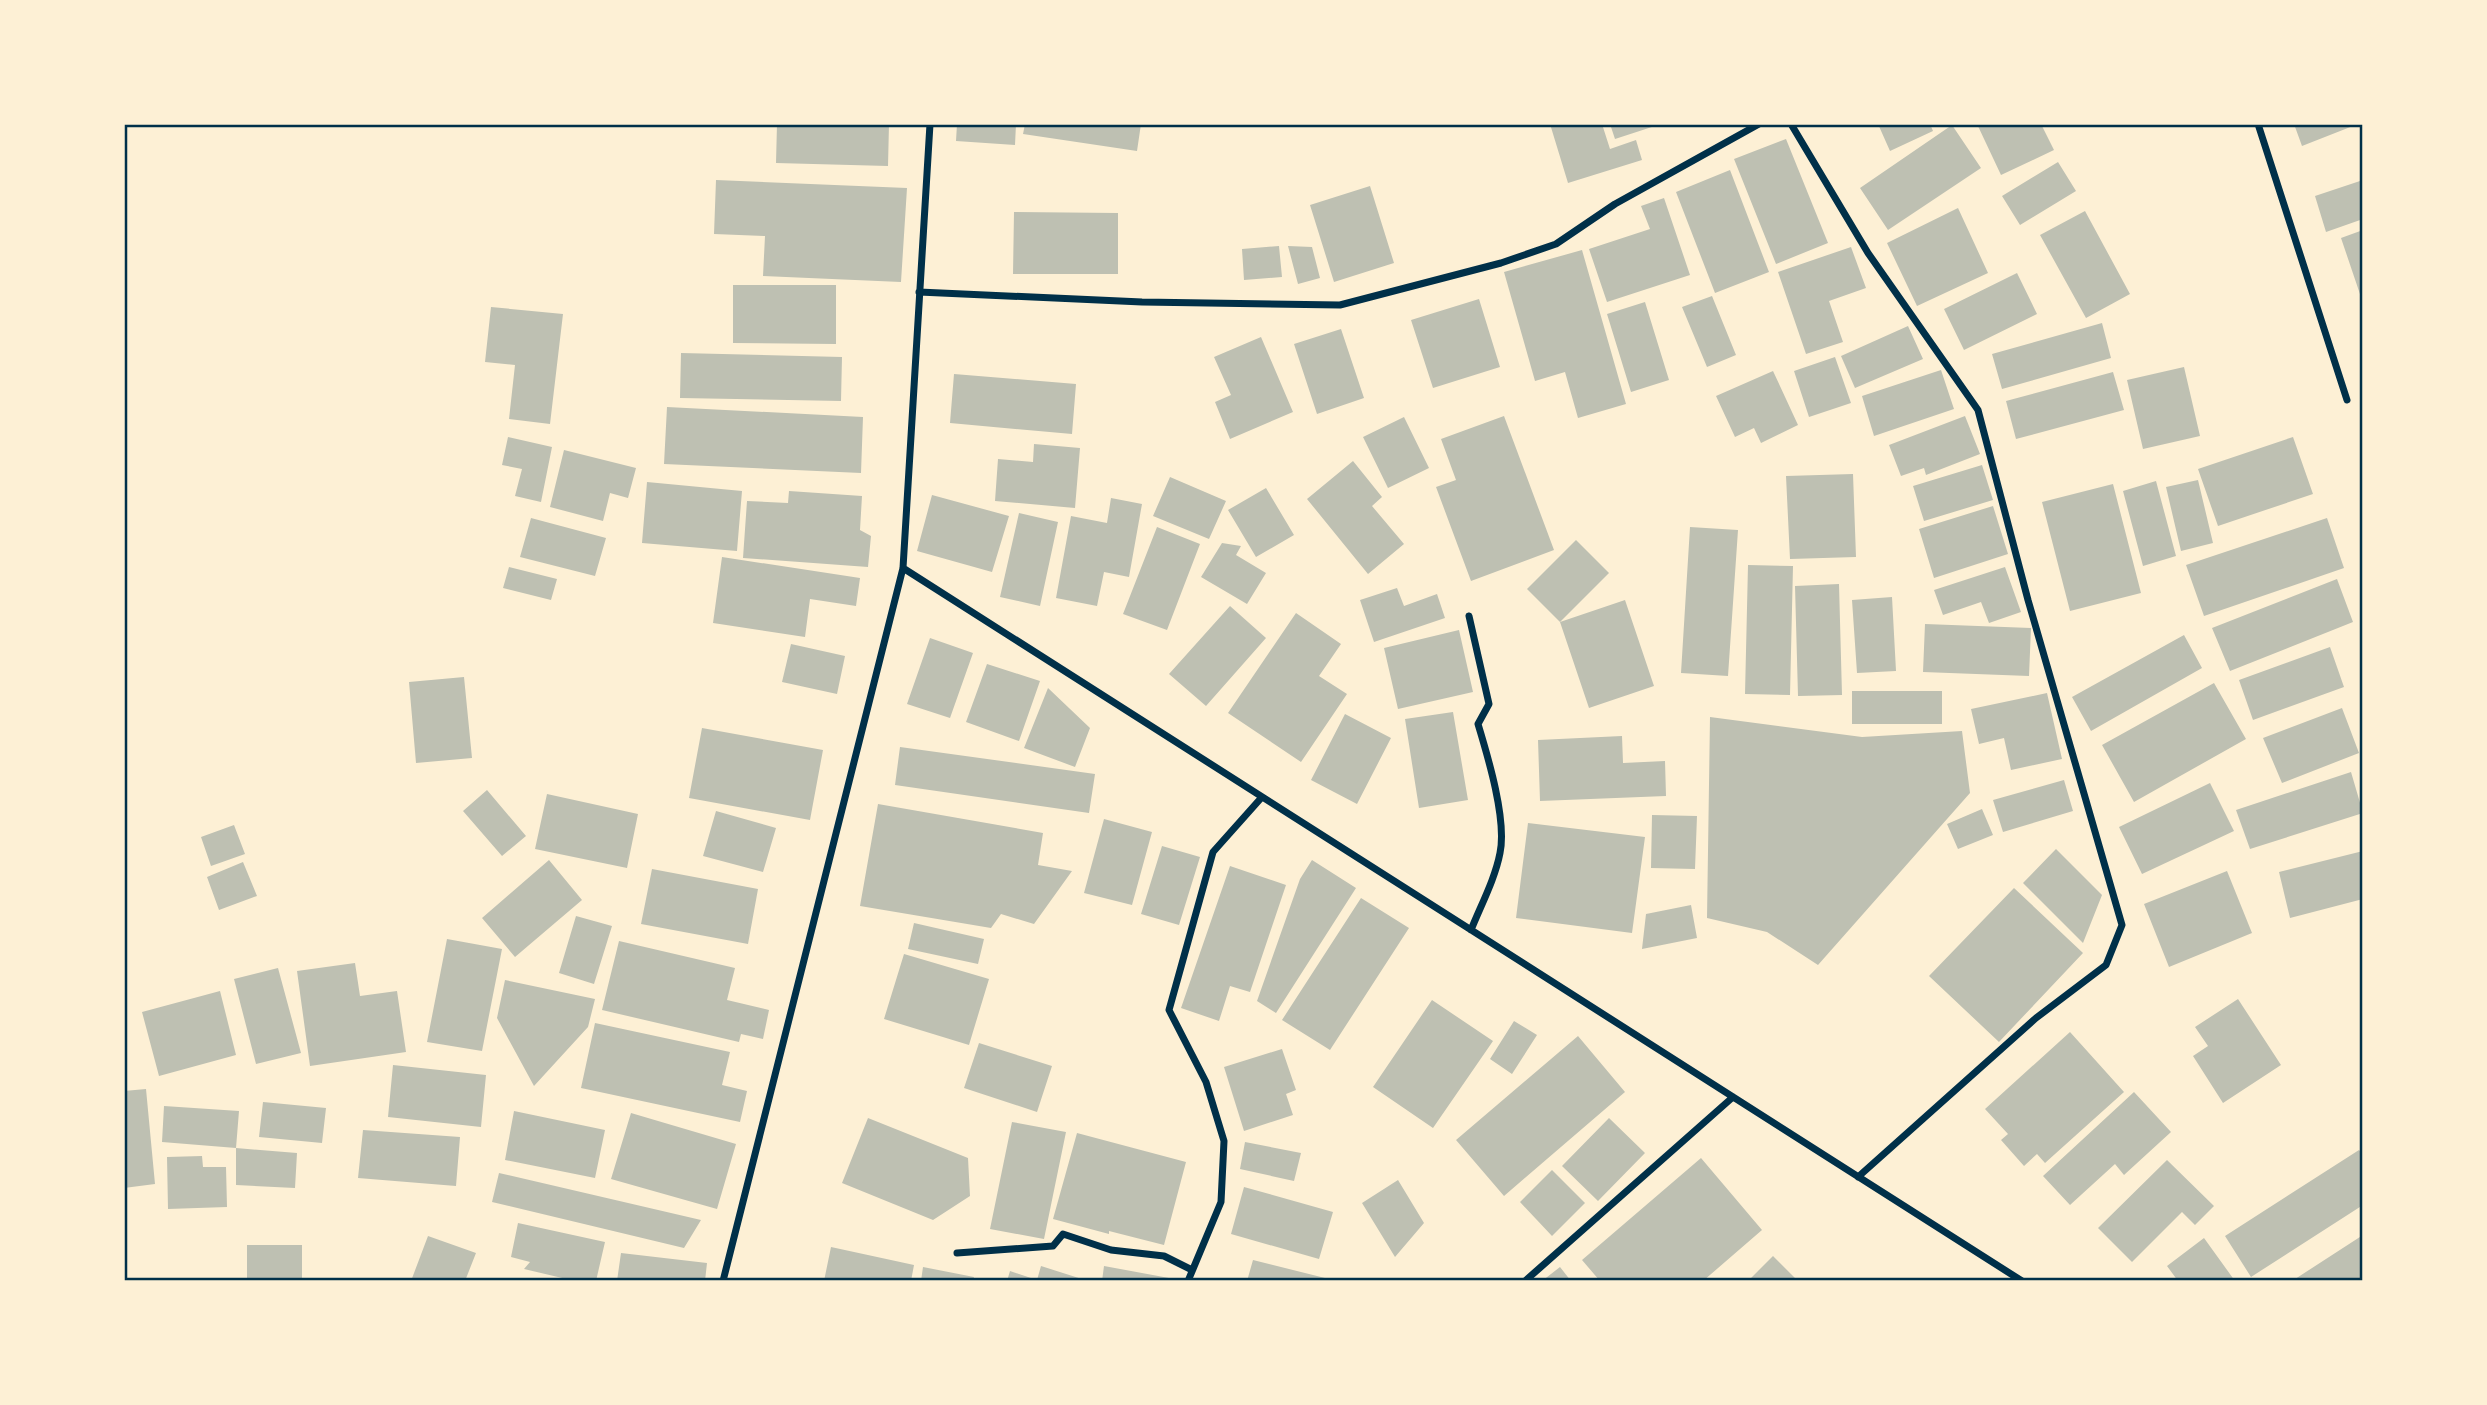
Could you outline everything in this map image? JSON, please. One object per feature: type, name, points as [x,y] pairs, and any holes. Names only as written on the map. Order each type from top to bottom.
[{"type":"street","points":[[723,1281],[903,568],[930,124]]},
{"type":"street","points":[[919,292],[1142,302],[1340,305],[1501,263],[1556,244],[1615,204],[1759,124]]},
{"type":"street","points":[[1791,124],[1868,253],[1978,410],[2028,600],[2122,925],[2106,965],[2035,1018],[1858,1177]]},
{"type":"street","points":[[2258,124],[2347,400]]},
{"type":"street","points":[[903,568],[2022,1281]]},
{"type":"street","points":[[1469,616],[1489,704],[1478,724],[1493,774],[1500,815],[1501,851],[1471,930]]},
{"type":"street","points":[[1188,1281],[1220,1202],[1224,1141],[1206,1082],[1169,1010],[1213,852],[1262,797]]},
{"type":"street","points":[[1525,1281],[1733,1097]]},
{"type":"street","points":[[957,1254],[1053,1246],[1063,1234],[1111,1250],[1164,1256],[1192,1270]]},
{"type":"building","points":[[777,124],[889,124],[888,166],[776,163]]},
{"type":"building","points":[[957,124],[1016,124],[1015,145],[956,141]]},
{"type":"building","points":[[1025,124],[1141,124],[1137,151],[1023,134]]},
{"type":"building","points":[[1550,124],[1602,124],[1610,149],[1636,140],[1642,160],[1568,183]]},
{"type":"building","points":[[1610,124],[1658,124],[1658,125],[1615,139]]},
{"type":"building","points":[[1878,124],[1930,124],[1933,131],[1890,151]]},
{"type":"building","points":[[1977,124],[2041,124],[2054,150],[2001,175]]},
{"type":"building","points":[[2294,124],[2358,124],[2302,146]]},
{"type":"building","points":[[1952,125],[1981,168],[1888,230],[1860,188]]},
{"type":"building","points":[[1786,139],[1828,243],[1776,264],[1734,159]]},
{"type":"building","points":[[2058,162],[2076,191],[2020,225],[2002,196]]},
{"type":"building","points":[[1730,170],[1769,272],[1715,293],[1676,192]]},
{"type":"building","points":[[716,180],[907,188],[901,282],[763,276],[765,236],[714,234]]},
{"type":"building","points":[[2363,180],[2363,219],[2326,232],[2315,196]]},
{"type":"building","points":[[1370,186],[1394,263],[1334,282],[1310,205]]},
{"type":"building","points":[[1664,198],[1690,275],[1607,302],[1589,249],[1650,229],[1641,206]]},
{"type":"building","points":[[1958,208],[1988,273],[1917,306],[1887,243]]},
{"type":"building","points":[[2085,211],[2130,294],[2086,318],[2040,235]]},
{"type":"building","points":[[1014,212],[1118,213],[1118,274],[1013,274]]},
{"type":"building","points":[[2363,230],[2363,300],[2362,300],[2341,238]]},
{"type":"building","points":[[1279,246],[1282,277],[1244,280],[1242,249]]},
{"type":"building","points":[[1288,246],[1312,247],[1320,278],[1298,284]]},
{"type":"building","points":[[1851,247],[1866,288],[1829,301],[1843,342],[1806,354],[1778,272]]},
{"type":"building","points":[[1582,250],[1626,404],[1578,418],[1565,372],[1535,381],[1504,272]]},
{"type":"building","points":[[2017,273],[2037,314],[1964,350],[1944,309]]},
{"type":"building","points":[[733,285],[836,285],[836,344],[733,343]]},
{"type":"building","points":[[1712,296],[1736,355],[1707,367],[1682,307]]},
{"type":"building","points":[[1479,299],[1500,367],[1433,388],[1411,320]]},
{"type":"building","points":[[1645,302],[1669,380],[1631,392],[1607,314]]},
{"type":"building","points":[[491,307],[563,314],[550,424],[509,419],[515,365],[485,362]]},
{"type":"building","points":[[2102,323],[2111,358],[2002,389],[1992,354]]},
{"type":"building","points":[[1908,326],[1923,359],[1855,388],[1841,356]]},
{"type":"building","points":[[1341,329],[1364,398],[1317,414],[1294,344]]},
{"type":"building","points":[[1261,337],[1293,412],[1230,439],[1215,402],[1231,395],[1214,357]]},
{"type":"building","points":[[681,353],[842,357],[841,401],[680,398]]},
{"type":"building","points":[[1835,357],[1851,403],[1809,417],[1794,371]]},
{"type":"building","points":[[2184,367],[2200,436],[2143,449],[2127,380]]},
{"type":"building","points":[[1941,370],[1954,409],[1874,436],[1862,396]]},
{"type":"building","points":[[1773,371],[1798,425],[1761,443],[1754,428],[1735,437],[1716,396]]},
{"type":"building","points":[[2113,372],[2124,410],[2016,439],[2006,401]]},
{"type":"building","points":[[954,374],[1076,384],[1072,434],[950,423]]},
{"type":"building","points":[[667,407],[863,417],[861,473],[664,464]]},
{"type":"building","points":[[1504,416],[1554,550],[1471,581],[1436,487],[1456,480],[1441,439]]},
{"type":"building","points":[[1965,416],[1980,454],[1926,475],[1924,468],[1901,476],[1889,445]]},
{"type":"building","points":[[1404,417],[1429,468],[1388,488],[1363,437]]},
{"type":"building","points":[[508,437],[552,447],[541,502],[515,496],[522,469],[502,465]]},
{"type":"building","points":[[2293,437],[2313,494],[2218,526],[2198,469]]},
{"type":"building","points":[[1034,444],[1080,448],[1075,508],[995,501],[998,459],[1033,462]]},
{"type":"building","points":[[564,450],[636,468],[628,498],[610,493],[603,521],[550,507]]},
{"type":"building","points":[[1353,461],[1382,497],[1372,506],[1404,544],[1368,574],[1307,499]]},
{"type":"building","points":[[1982,465],[1993,500],[1924,521],[1913,486]]},
{"type":"building","points":[[1853,474],[1856,557],[1790,559],[1786,476]]},
{"type":"building","points":[[1170,477],[1226,501],[1209,539],[1153,516]]},
{"type":"building","points":[[2198,480],[2213,543],[2181,551],[2166,487]]},
{"type":"building","points":[[2156,481],[2176,556],[2143,566],[2123,491]]},
{"type":"building","points":[[647,482],[742,491],[737,551],[642,543]]},
{"type":"building","points":[[2113,484],[2141,593],[2070,611],[2042,502]]},
{"type":"building","points":[[1266,488],[1294,535],[1256,557],[1228,510]]},
{"type":"building","points":[[789,491],[862,496],[860,530],[871,536],[868,567],[743,558],[747,501],[788,503]]},
{"type":"building","points":[[932,495],[1009,516],[992,572],[917,551]]},
{"type":"building","points":[[1111,498],[1142,504],[1129,577],[1104,572],[1097,606],[1056,598],[1071,516],[1107,523]]},
{"type":"building","points":[[1993,506],[2008,554],[1934,578],[1919,529]]},
{"type":"building","points":[[1019,513],[1058,522],[1040,606],[1000,597]]},
{"type":"building","points":[[531,518],[606,538],[595,576],[520,557]]},
{"type":"building","points":[[2327,518],[2344,568],[2204,616],[2186,565]]},
{"type":"building","points":[[1157,527],[1200,544],[1167,630],[1123,614]]},
{"type":"building","points":[[1690,527],[1738,530],[1728,676],[1681,673]]},
{"type":"building","points":[[1576,540],[1609,573],[1560,622],[1527,589]]},
{"type":"building","points":[[1222,543],[1241,546],[1236,555],[1266,573],[1247,604],[1201,577]]},
{"type":"building","points":[[722,557],[860,578],[856,606],[810,599],[805,637],[713,623]]},
{"type":"building","points":[[1748,565],[1793,566],[1790,695],[1745,694]]},
{"type":"building","points":[[509,567],[557,579],[551,600],[503,588]]},
{"type":"building","points":[[2005,567],[2021,612],[1989,623],[1981,602],[1943,615],[1934,590]]},
{"type":"building","points":[[2337,579],[2353,622],[2230,671],[2212,628]]},
{"type":"building","points":[[1839,584],[1842,695],[1798,696],[1795,586]]},
{"type":"building","points":[[1397,588],[1404,606],[1437,594],[1445,618],[1374,642],[1360,600]]},
{"type":"building","points":[[1892,597],[1896,671],[1857,673],[1852,600]]},
{"type":"building","points":[[1625,600],[1654,686],[1589,708],[1560,622]]},
{"type":"building","points":[[1230,606],[1266,638],[1206,706],[1169,674]]},
{"type":"building","points":[[1296,613],[1341,644],[1319,676],[1347,694],[1301,762],[1228,713]]},
{"type":"building","points":[[1925,624],[2031,628],[2029,676],[1923,672]]},
{"type":"building","points":[[1459,630],[1473,692],[1398,709],[1384,648]]},
{"type":"building","points":[[2184,635],[2202,668],[2091,731],[2072,697]]},
{"type":"building","points":[[930,638],[973,653],[950,718],[907,704]]},
{"type":"building","points":[[791,644],[845,656],[837,694],[782,682]]},
{"type":"building","points":[[2330,647],[2344,687],[2253,720],[2239,680]]},
{"type":"building","points":[[987,664],[1040,681],[1019,741],[966,722]]},
{"type":"building","points":[[464,677],[472,758],[416,763],[409,682]]},
{"type":"building","points":[[2214,683],[2246,739],[2134,802],[2102,745]]},
{"type":"building","points":[[1048,688],[1090,728],[1075,767],[1024,748]]},
{"type":"building","points":[[1852,691],[1942,691],[1942,724],[1852,724]]},
{"type":"building","points":[[2047,693],[2062,759],[2011,770],[2004,738],[1979,744],[1971,709]]},
{"type":"building","points":[[2342,708],[2359,753],[2282,783],[2263,738]]},
{"type":"building","points":[[1453,712],[1468,800],[1419,808],[1405,719]]},
{"type":"building","points":[[1345,714],[1391,738],[1357,804],[1311,780]]},
{"type":"building","points":[[1710,717],[1862,737],[1962,731],[1970,793],[1818,965],[1767,932],[1707,918]]},
{"type":"building","points":[[702,728],[823,750],[810,820],[689,798]]},
{"type":"building","points":[[1622,736],[1623,763],[1665,761],[1666,796],[1540,801],[1538,740]]},
{"type":"building","points":[[900,747],[1095,774],[1089,813],[895,785]]},
{"type":"building","points":[[2351,772],[2363,813],[2250,849],[2236,810]]},
{"type":"building","points":[[2064,780],[2073,811],[2003,832],[1993,800]]},
{"type":"building","points":[[2210,783],[2234,831],[2142,874],[2119,827]]},
{"type":"building","points":[[487,790],[526,836],[502,856],[463,811]]},
{"type":"building","points":[[547,794],[638,814],[627,868],[535,849]]},
{"type":"building","points":[[878,804],[1043,833],[1038,865],[1072,871],[1034,924],[1001,914],[991,928],[860,906]]},
{"type":"building","points":[[1982,809],[1993,835],[1958,849],[1947,824]]},
{"type":"building","points":[[716,811],[776,828],[763,872],[703,856]]},
{"type":"building","points":[[1652,815],[1697,816],[1695,869],[1651,868]]},
{"type":"building","points":[[1104,819],[1152,832],[1132,905],[1084,893]]},
{"type":"building","points":[[1528,823],[1645,837],[1632,933],[1516,918]]},
{"type":"building","points":[[234,825],[245,854],[211,866],[201,837]]},
{"type":"building","points":[[1162,846],[1200,857],[1179,925],[1141,914]]},
{"type":"building","points":[[2056,849],[2102,895],[2083,943],[2023,883]]},
{"type":"building","points":[[2363,851],[2363,899],[2290,918],[2279,872]]},
{"type":"building","points":[[549,860],[582,900],[515,957],[482,918]]},
{"type":"building","points":[[1312,860],[1356,888],[1276,1013],[1257,1001],[1300,879]]},
{"type":"building","points":[[243,862],[257,896],[219,910],[207,877]]},
{"type":"building","points":[[1230,866],[1286,885],[1250,992],[1230,986],[1219,1021],[1181,1008]]},
{"type":"building","points":[[652,869],[758,889],[748,944],[641,924]]},
{"type":"building","points":[[2227,871],[2252,933],[2169,967],[2144,904]]},
{"type":"building","points":[[2014,888],[2083,953],[1999,1042],[1929,976]]},
{"type":"building","points":[[1361,898],[1409,928],[1330,1050],[1282,1020]]},
{"type":"building","points":[[1691,905],[1697,938],[1642,949],[1646,914]]},
{"type":"building","points":[[576,916],[612,926],[594,984],[559,973]]},
{"type":"building","points":[[914,923],[984,939],[978,964],[908,949]]},
{"type":"building","points":[[447,939],[502,949],[482,1051],[427,1042]]},
{"type":"building","points":[[619,941],[735,968],[727,1000],[769,1010],[763,1039],[741,1034],[739,1042],[602,1010]]},
{"type":"building","points":[[904,954],[989,979],[969,1045],[884,1019]]},
{"type":"building","points":[[355,963],[360,996],[397,991],[406,1052],[310,1066],[297,971]]},
{"type":"building","points":[[278,968],[301,1053],[256,1064],[234,979]]},
{"type":"building","points":[[505,980],[595,999],[588,1027],[534,1086],[497,1018]]},
{"type":"building","points":[[220,991],[236,1055],[159,1076],[142,1012]]},
{"type":"building","points":[[2238,999],[2281,1065],[2223,1103],[2193,1056],[2208,1046],[2195,1027]]},
{"type":"building","points":[[1432,1000],[1493,1041],[1433,1128],[1373,1087]]},
{"type":"building","points":[[1514,1021],[1537,1035],[1512,1074],[1490,1059]]},
{"type":"building","points":[[595,1023],[730,1052],[722,1085],[747,1091],[740,1122],[581,1088]]},
{"type":"building","points":[[2070,1032],[2124,1092],[2045,1163],[2037,1154],[2024,1166],[2001,1140],[2008,1134],[1985,1109]]},
{"type":"building","points":[[1578,1036],[1625,1092],[1504,1196],[1456,1140]]},
{"type":"building","points":[[979,1043],[1052,1066],[1037,1112],[964,1088]]},
{"type":"building","points":[[1282,1049],[1296,1090],[1286,1094],[1293,1115],[1244,1131],[1224,1067]]},
{"type":"building","points":[[393,1065],[486,1075],[481,1127],[388,1117]]},
{"type":"building","points":[[146,1089],[155,1184],[124,1188],[124,1091]]},
{"type":"building","points":[[2134,1092],[2171,1132],[2124,1175],[2115,1164],[2070,1205],[2043,1176]]},
{"type":"building","points":[[263,1102],[326,1108],[322,1143],[259,1137]]},
{"type":"building","points":[[164,1106],[239,1111],[236,1148],[162,1142]]},
{"type":"building","points":[[514,1111],[605,1130],[595,1178],[505,1160]]},
{"type":"building","points":[[631,1113],[736,1144],[717,1209],[611,1179]]},
{"type":"building","points":[[868,1118],[968,1158],[970,1196],[933,1220],[842,1183]]},
{"type":"building","points":[[1609,1118],[1645,1153],[1598,1201],[1562,1166]]},
{"type":"building","points":[[1012,1122],[1066,1132],[1044,1239],[990,1229]]},
{"type":"building","points":[[363,1130],[460,1137],[456,1186],[358,1178]]},
{"type":"building","points":[[1077,1133],[1186,1162],[1164,1245],[1053,1219]]},
{"type":"building","points":[[1245,1142],[1301,1153],[1294,1181],[1240,1169]]},
{"type":"building","points":[[236,1148],[297,1153],[295,1188],[236,1185]]},
{"type":"building","points":[[2359,1150],[2363,1155],[2363,1205],[2251,1277],[2225,1236]]},
{"type":"building","points":[[202,1156],[203,1167],[226,1167],[227,1207],[168,1209],[167,1157]]},
{"type":"building","points":[[1701,1158],[1762,1230],[1703,1281],[1600,1281],[1582,1260]]},
{"type":"building","points":[[2167,1160],[2214,1206],[2195,1225],[2182,1212],[2132,1262],[2098,1228]]},
{"type":"building","points":[[1552,1170],[1585,1203],[1552,1236],[1520,1202]]},
{"type":"building","points":[[499,1173],[701,1220],[684,1248],[492,1202]]},
{"type":"building","points":[[1398,1180],[1424,1223],[1395,1257],[1362,1203]]},
{"type":"building","points":[[1244,1187],[1333,1212],[1319,1259],[1231,1234]]},
{"type":"building","points":[[518,1223],[605,1242],[596,1281],[575,1281],[524,1269],[530,1262],[511,1257]]},
{"type":"building","points":[[2363,1235],[2363,1281],[2292,1281]]},
{"type":"building","points":[[428,1236],[476,1253],[465,1281],[411,1281]]},
{"type":"building","points":[[2204,1238],[2235,1281],[2178,1281],[2167,1266]]},
{"type":"building","points":[[247,1245],[302,1245],[302,1281],[247,1281]]},
{"type":"building","points":[[831,1247],[914,1265],[911,1281],[824,1281]]},
{"type":"building","points":[[621,1253],[707,1263],[705,1281],[617,1281]]},
{"type":"building","points":[[1773,1256],[1798,1281],[1748,1281]]},
{"type":"building","points":[[1253,1260],[1333,1280],[1333,1281],[1247,1281]]},
{"type":"building","points":[[1041,1266],[1085,1281],[1007,1281],[1010,1271],[1037,1280]]},
{"type":"building","points":[[1104,1266],[1169,1278],[1169,1281],[1102,1281]]},
{"type":"building","points":[[923,1267],[974,1277],[973,1281],[921,1281]]},
{"type":"building","points":[[1560,1267],[1571,1281],[1542,1281]]}]
